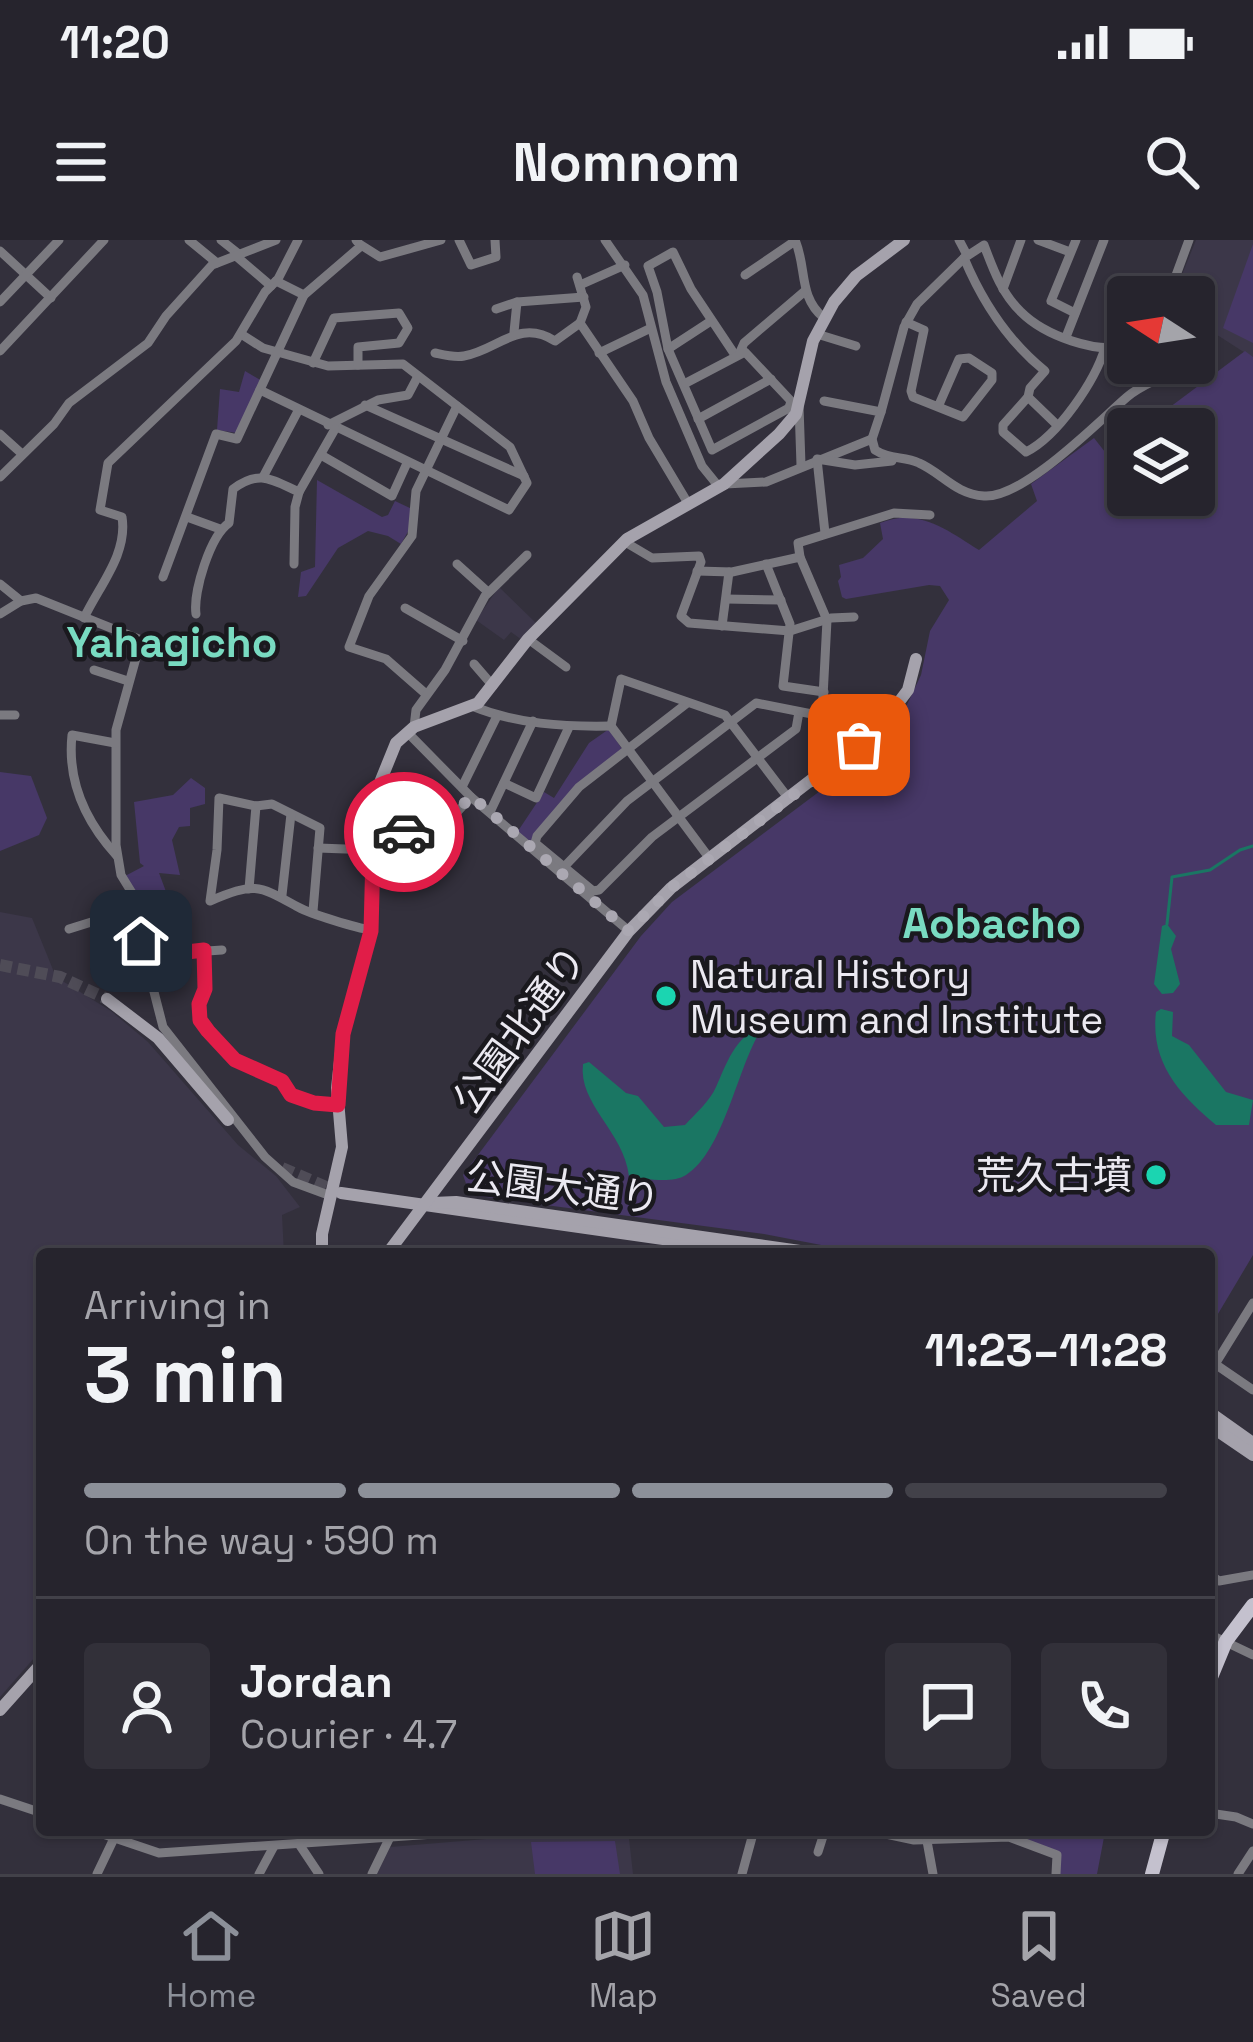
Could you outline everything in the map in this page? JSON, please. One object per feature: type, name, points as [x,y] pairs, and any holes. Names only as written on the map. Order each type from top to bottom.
[{"type":"main road","points":[[1215,1668],[1226,1641],[1253,1605]]},
{"type":"main road","points":[[1152,1874],[1162,1836]]},
{"type":"street","points":[[14,240],[0,253],[51,298]]},
{"type":"street","points":[[0,302],[59,240]]},
{"type":"street","points":[[0,350],[104,240]]},
{"type":"street","points":[[190,240],[217,263]]},
{"type":"street","points":[[220,240],[274,284],[304,295]]},
{"type":"street","points":[[0,477],[69,403],[148,343],[166,316],[217,263],[274,240]]},
{"type":"street","points":[[84,618],[123,536],[122,517],[100,510],[108,464],[241,334],[298,240]]},
{"type":"street","points":[[163,577],[216,434],[237,439],[304,295],[359,242],[380,257],[441,240]]},
{"type":"street","points":[[459,240],[471,266],[496,257],[495,240]]},
{"type":"street","points":[[604,240],[643,295],[657,358],[702,466],[722,485],[754,485],[872,439]]},
{"type":"street","points":[[666,256],[671,240]]},
{"type":"street","points":[[745,275],[795,240],[802,256],[805,291],[824,318]]},
{"type":"street","points":[[411,730],[472,706],[528,639],[625,542],[722,485],[779,434],[794,409],[824,318],[856,276],[904,240]]},
{"type":"street","points":[[959,240],[978,292],[1015,342],[1045,371],[1003,424],[1003,431],[1026,452],[1092,383],[1105,348],[1066,337],[1027,318],[1004,289],[984,245],[965,256]]},
{"type":"street","points":[[893,460],[875,450],[872,439],[906,322],[917,304],[983,240]]},
{"type":"street","points":[[1004,289],[1021,240]]},
{"type":"street","points":[[1038,240],[1070,252]]},
{"type":"street","points":[[1075,313],[1051,301],[1076,240]]},
{"type":"street","points":[[1066,337],[1104,240]]},
{"type":"street","points":[[1176,276],[1189,240]]},
{"type":"street","points":[[737,353],[711,321],[673,252],[647,266],[668,349],[712,450],[794,409]]},
{"type":"street","points":[[435,353],[461,358],[514,332],[555,341],[585,314],[578,281],[625,265]]},
{"type":"street","points":[[737,353],[805,291]]},
{"type":"street","points":[[496,309],[517,302],[584,297]]},
{"type":"street","points":[[514,332],[517,302]]},
{"type":"street","points":[[313,363],[334,318],[399,314],[408,328],[399,343],[358,347],[358,365]]},
{"type":"street","points":[[668,349],[711,321]]},
{"type":"street","points":[[906,322],[923,330],[911,391],[914,397],[938,407],[963,417],[992,380],[992,373],[969,358],[959,359],[938,407]]},
{"type":"street","points":[[580,323],[633,400],[649,438],[689,505]]},
{"type":"street","points":[[598,353],[651,328]]},
{"type":"street","points":[[241,334],[263,348],[313,363],[403,364],[510,447],[527,483],[509,510],[260,390]]},
{"type":"street","points":[[817,334],[856,346]]},
{"type":"street","points":[[686,383],[745,352],[794,409],[801,466]]},
{"type":"street","points":[[294,564],[299,492],[332,427],[365,405],[408,395],[418,376]]},
{"type":"street","points":[[698,419],[770,379]]},
{"type":"street","points":[[817,459],[855,465],[916,461],[951,487],[994,495],[1040,472],[1133,391],[1149,384]]},
{"type":"street","points":[[1028,398],[1056,424]]},
{"type":"street","points":[[824,401],[880,412]]},
{"type":"street","points":[[365,405],[524,476]]},
{"type":"street","points":[[426,694],[386,659],[349,646],[369,596],[412,536],[416,491],[457,406]]},
{"type":"street","points":[[262,477],[298,411]]},
{"type":"street","points":[[0,434],[21,453]]},
{"type":"street","points":[[321,455],[392,496],[407,463]]},
{"type":"street","points":[[817,459],[825,533]]},
{"type":"street","points":[[196,614],[196,584],[220,529],[229,523],[233,489],[249,478],[262,477],[299,492]]},
{"type":"street","points":[[822,716],[827,620],[798,543],[894,514],[930,514]]},
{"type":"street","points":[[187,518],[220,529]]},
{"type":"street","points":[[625,542],[652,558],[699,556],[681,616],[689,623],[790,631],[854,617]]},
{"type":"street","points":[[323,1248],[342,1148],[338,1105],[343,1034],[371,931],[374,816],[389,757],[411,730],[416,710],[463,641],[488,592],[527,555]]},
{"type":"street","points":[[697,572],[729,572],[800,557]]},
{"type":"street","points":[[457,564],[488,592]]},
{"type":"street","points":[[766,564],[790,631],[783,686],[824,692]]},
{"type":"street","points":[[722,626],[729,572]]},
{"type":"street","points":[[0,584],[21,601]]},
{"type":"street","points":[[0,614],[36,598],[141,640],[115,743],[117,856],[121,875],[137,901],[163,1027],[248,1137],[293,1182],[336,1195],[427,1205]]},
{"type":"street","points":[[726,599],[781,600]]},
{"type":"street","points":[[405,608],[463,641]]},
{"type":"street","points":[[528,639],[566,667]]},
{"type":"street","name":"公園北通り","points":[[392,1248],[629,931],[671,888],[889,717],[908,690],[916,658]]},
{"type":"street","points":[[474,664],[493,686]]},
{"type":"street","points":[[94,670],[128,681]]},
{"type":"street","points":[[710,859],[611,726],[621,679],[725,716],[789,799]]},
{"type":"street","points":[[686,704],[579,787],[537,836],[535,843],[592,891],[635,851],[796,729],[799,712]]},
{"type":"street","points":[[564,867],[605,821],[652,781],[756,704],[822,716],[889,717]]},
{"type":"street","points":[[472,706],[496,716],[569,727],[611,726]]},
{"type":"street","points":[[0,715],[15,715]]},
{"type":"street","points":[[462,787],[496,716]]},
{"type":"street","points":[[490,812],[533,721]]},
{"type":"street","points":[[504,783],[536,798],[569,727]]},
{"type":"street","points":[[411,730],[471,796],[629,931]]},
{"type":"street","points":[[115,743],[72,735],[70,754],[72,776],[91,828],[117,856]]},
{"type":"street","points":[[374,816],[424,848],[471,796]]},
{"type":"street","points":[[313,911],[320,828],[272,804],[256,806],[219,798],[210,901],[249,889],[282,895],[301,909],[371,931]]},
{"type":"street","points":[[249,889],[256,806]]},
{"type":"street","points":[[282,895],[291,814]]},
{"type":"street","points":[[319,848],[373,850]]},
{"type":"street","points":[[69,929],[106,921],[121,972],[150,977]]},
{"type":"street","points":[[141,931],[177,938],[178,953],[222,950]]},
{"type":"street","points":[[204,950],[205,989],[199,1004],[200,1020],[208,1031],[235,1060],[282,1081],[291,1095],[338,1105]]},
{"type":"street","points":[[107,999],[158,1038],[228,1120]]},
{"type":"street","name":"公園大通り","points":[[427,1205],[456,1202],[779,1248]]},
{"type":"street","name":"公園大通り","points":[[427,1205],[723,1248]]},
{"type":"street","points":[[1215,1364],[1253,1303]]},
{"type":"street","points":[[1215,1370],[1252,1388]]},
{"type":"street","points":[[1215,1416],[1253,1443]]},
{"type":"street","points":[[1215,1429],[1253,1455]]},
{"type":"street","points":[[1215,1578],[1253,1575]]},
{"type":"street","points":[[1215,1636],[1253,1655]]},
{"type":"street","points":[[0,1710],[36,1670]]},
{"type":"street","points":[[0,1799],[36,1811]]},
{"type":"street","points":[[1215,1814],[1253,1824]]},
{"type":"street","points":[[97,1874],[116,1836]]},
{"type":"street","points":[[119,1836],[159,1853],[375,1836]]},
{"type":"street","points":[[372,1874],[393,1836]]},
{"type":"street","points":[[742,1874],[752,1836]]},
{"type":"street","points":[[818,1852],[822,1836]]},
{"type":"street","points":[[925,1836],[933,1874]]},
{"type":"street","points":[[997,1836],[1024,1840],[1057,1856],[1055,1874]]},
{"type":"street","points":[[299,1844],[319,1874]]},
{"type":"street","points":[[259,1874],[274,1846]]},
{"type":"street","points":[[1238,1874],[1253,1851]]},
{"type":"shaded area","points":[[1196,240],[1253,240],[1253,358],[1215,334],[1215,276],[1181,276]]},
{"type":"shaded area","points":[[1253,244],[1253,343],[1223,328]]},
{"type":"shaded area","points":[[1245,351],[1253,357],[1253,1255],[1215,1319],[1215,1248],[837,1248],[470,1195],[463,1175],[641,936],[672,902],[832,782],[897,726],[921,675],[930,631],[949,600],[940,586],[929,585],[846,599],[838,581],[839,565],[863,558],[883,539],[880,523],[894,519],[932,523],[979,550],[1037,501],[1031,484],[1094,438],[1107,454],[1107,516],[1215,516],[1215,408],[1169,408],[1201,384],[1215,384],[1215,373]]},
{"type":"shaded area","points":[[245,371],[262,381],[237,433],[217,430],[220,389],[239,392]]},
{"type":"shaded area","points":[[317,480],[382,517],[395,501],[412,509],[410,528],[401,544],[368,531],[338,548],[306,596],[298,597],[301,572],[315,567]]},
{"type":"shaded area","points":[[499,587],[537,624],[522,640],[511,632],[504,640],[476,620]]},
{"type":"shaded area","points":[[609,729],[622,749],[557,807],[529,844],[516,834],[544,792],[554,798],[589,743]]},
{"type":"shaded area","points":[[0,772],[31,776],[47,818],[39,835],[0,851]]},
{"type":"shaded area","points":[[191,778],[205,788],[205,804],[190,808],[190,826],[179,827],[172,840],[180,875],[159,873],[182,934],[155,933],[142,927],[125,876],[144,866],[134,802],[173,795]]},
{"type":"shaded area","points":[[0,912],[32,918],[56,977],[111,1011],[148,1042],[300,1207],[282,1215],[284,1248],[36,1248],[36,1656],[0,1697]]},
{"type":"shaded area","points":[[1167,924],[1176,936],[1171,949],[1180,984],[1173,993],[1162,994],[1154,984],[1162,926]]},
{"type":"shaded area","points":[[1156,1012],[1173,1012],[1172,1036],[1189,1045],[1226,1092],[1253,1100],[1249,1125],[1216,1125],[1180,1090],[1158,1047]]},
{"type":"shaded area","points":[[761,1030],[720,1129],[699,1163],[673,1179],[629,1176],[619,1146],[587,1092],[583,1064],[589,1062],[626,1093],[638,1096],[664,1127],[685,1125],[710,1097],[738,1044]]},
{"type":"shaded area","points":[[522,1836],[629,1836],[633,1874],[377,1874],[390,1847]]},
{"type":"shaded area","points":[[1104,1836],[1097,1874],[1058,1874],[1061,1860],[1027,1839]]},
{"type":"shaded area","points":[[615,1841],[620,1874],[535,1874],[531,1842]]},
{"type":"waterway","points":[[1167,924],[1172,877],[1210,870],[1253,846]]},
{"type":"tunnel","points":[[0,965],[60,977],[107,999]]},
{"type":"tunnel","points":[[282,1168],[340,1193]]},
{"type":"way so far","points":[[404,832],[424,848],[471,796],[629,931],[671,888],[859,745]]},
{"type":"place","name":"Natural History Museum and Institute","points":[[666,996]]},
{"type":"place","name":"荒久古墳","points":[[1156,1175]]},
{"type":"district","name":"Yahagicho","points":[[172,642]]},
{"type":"district","name":"Aobacho","points":[[992,923]]},
{"type":"route","points":[[141,941],[141,931],[177,938],[178,953],[204,950],[205,989],[199,1004],[200,1020],[208,1031],[235,1060],[282,1081],[291,1095],[338,1105],[343,1034],[371,931],[374,816],[404,832]]}]
